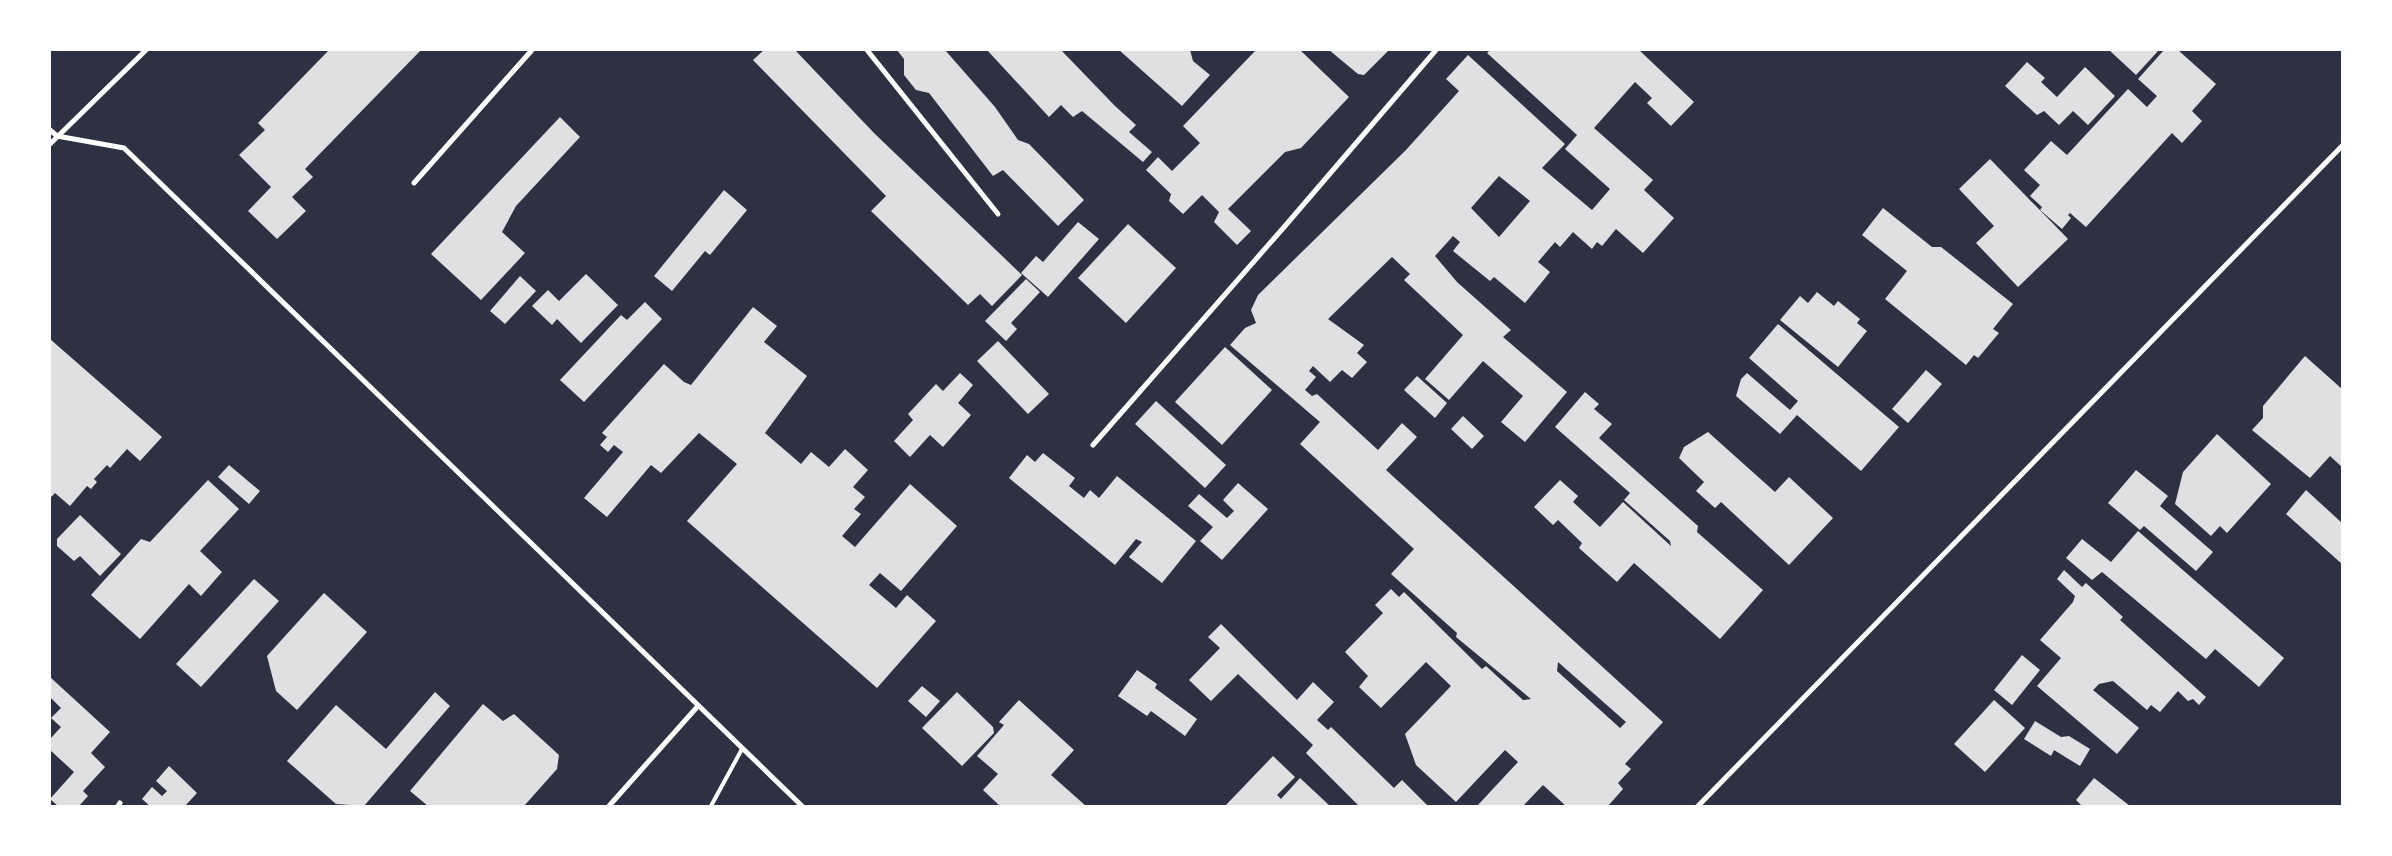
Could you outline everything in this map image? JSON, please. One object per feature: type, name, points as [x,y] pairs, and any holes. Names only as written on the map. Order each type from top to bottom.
[{"type":"street","points":[[50,144],[146,50]]},
{"type":"street","points":[[414,182],[532,50]]},
{"type":"street","points":[[867,50],[998,214]]},
{"type":"street","points":[[1093,445],[1286,226],[1436,50]]},
{"type":"street","points":[[50,130],[57,136],[124,148],[802,806]]},
{"type":"street","points":[[1698,806],[2342,146]]},
{"type":"street","points":[[609,806],[698,706]]},
{"type":"lane","points":[[711,806],[742,748]]},
{"type":"building","points":[[329,50],[421,50],[305,169],[313,177],[292,197],[306,211],[277,239],[248,211],[271,187],[239,155],[265,130],[258,123]]},
{"type":"building","points":[[764,50],[795,50],[874,133],[1022,275],[992,306],[980,294],[968,305],[871,211],[886,196],[753,60]]},
{"type":"building","points":[[897,50],[945,50],[995,107],[1018,140],[1029,144],[1084,200],[1058,226],[1003,170],[993,176],[929,93],[916,90],[904,75],[904,59]]},
{"type":"building","points":[[987,50],[1061,50],[1136,125],[1129,132],[1152,152],[1143,162],[1082,111],[1073,117],[1061,105],[1049,117]]},
{"type":"building","points":[[1119,50],[1190,50],[1193,61],[1210,75],[1182,106]]},
{"type":"building","points":[[1256,50],[1300,50],[1349,97],[1301,148],[1285,152],[1228,209],[1251,231],[1237,245],[1214,222],[1219,212],[1202,195],[1183,214],[1169,201],[1171,194],[1146,170],[1158,157],[1172,171],[1200,143],[1183,126]]},
{"type":"building","points":[[1329,50],[1389,50],[1364,75],[1358,74]]},
{"type":"building","points":[[1490,50],[1639,50],[1694,102],[1671,126],[1647,103],[1652,98],[1635,82],[1594,128],[1653,180],[1644,190],[1674,218],[1643,253],[1616,229],[1602,246],[1597,242],[1592,249],[1573,232],[1560,247],[1555,242],[1538,262],[1550,272],[1525,303],[1494,277],[1490,281],[1453,251],[1460,242],[1453,236],[1435,256],[1457,282],[1511,330],[1503,337],[1567,392],[1525,442],[1501,422],[1523,396],[1483,361],[1449,400],[1425,379],[1463,335],[1404,280],[1410,274],[1392,257],[1328,319],[1364,345],[1357,353],[1367,362],[1352,378],[1342,370],[1330,382],[1313,366],[1309,371],[1316,377],[1305,390],[1312,396],[1317,394],[1378,450],[1402,423],[1417,437],[1386,470],[1663,722],[1625,764],[1631,769],[1618,783],[1623,789],[1608,806],[1566,806],[1543,785],[1523,806],[1477,806],[1518,762],[1505,750],[1456,802],[1416,765],[1405,734],[1451,686],[1426,662],[1381,708],[1359,687],[1368,676],[1345,652],[1383,613],[1375,605],[1391,589],[1399,597],[1404,592],[1482,669],[1486,666],[1523,700],[1531,699],[1456,637],[1457,633],[1391,574],[1414,549],[1300,444],[1320,422],[1230,345],[1245,328],[1256,323],[1251,310],[1258,295],[1406,150],[1459,91],[1446,79],[1468,55],[1565,144],[1542,168],[1592,210],[1610,189],[1565,149],[1577,135],[1487,53]],"holes":[[[1499,176],[1530,201],[1499,237],[1471,208]],[[1558,662],[1626,722],[1620,728],[1557,671]]]},
{"type":"building","points":[[2109,50],[2159,50],[2136,75]]},
{"type":"building","points":[[2164,50],[2178,50],[2216,84],[2192,111],[2202,121],[2182,143],[2172,133],[2086,227],[2070,213],[2068,215],[2071,218],[2062,229],[2040,210],[2042,207],[2030,196],[2040,185],[2024,170],[2051,141],[2067,155],[2128,89],[2147,107],[2157,96],[2138,79]]},
{"type":"building","points":[[2027,62],[2045,78],[2041,82],[2057,97],[2085,67],[2115,96],[2088,125],[2073,111],[2059,125],[2044,111],[2037,115],[2005,86]]},
{"type":"building","points":[[560,117],[580,137],[516,206],[502,232],[525,253],[481,300],[431,254]]},
{"type":"building","points":[[1990,159],[2068,239],[2018,287],[1976,243],[1994,226],[1959,189]]},
{"type":"building","points":[[724,190],[747,210],[710,255],[705,251],[672,291],[654,276]]},
{"type":"building","points":[[1883,208],[1932,247],[1941,247],[2013,304],[1993,329],[1999,333],[1978,358],[1974,355],[1966,365],[1885,299],[1907,271],[1862,235]]},
{"type":"building","points":[[1078,222],[1099,239],[1048,297],[1021,273],[1036,256],[1043,262]]},
{"type":"building","points":[[1128,224],[1176,268],[1126,323],[1078,278]]},
{"type":"building","points":[[586,274],[618,305],[581,343],[557,319],[552,325],[532,306],[548,290],[559,301]]},
{"type":"building","points":[[520,276],[536,291],[505,324],[490,311]]},
{"type":"building","points":[[1026,279],[1040,292],[1011,323],[1017,329],[1006,341],[985,321]]},
{"type":"building","points":[[1817,292],[1834,306],[1838,301],[1860,319],[1857,323],[1867,331],[1838,367],[1780,320],[1800,296],[1808,303]]},
{"type":"building","points":[[645,302],[662,319],[584,402],[560,380],[621,315],[627,320]]},
{"type":"building","points":[[753,307],[777,326],[764,342],[807,376],[765,433],[801,464],[811,452],[829,467],[845,449],[868,470],[853,487],[865,497],[854,509],[861,514],[842,536],[855,547],[910,484],[957,526],[901,591],[880,573],[869,585],[896,608],[907,595],[936,621],[877,688],[687,521],[737,464],[699,433],[661,473],[651,465],[607,517],[584,498],[623,452],[614,445],[608,452],[600,445],[607,437],[602,433],[664,364],[684,382],[691,385]]},
{"type":"building","points":[[1778,324],[1899,427],[1861,471],[1797,415],[1780,434],[1736,396],[1741,379],[1747,373],[1790,410],[1798,401],[1749,358]]},
{"type":"building","points":[[50,339],[162,437],[140,461],[127,449],[110,468],[107,465],[94,479],[97,482],[91,489],[87,486],[70,506],[55,493],[50,498]]},
{"type":"building","points":[[998,341],[1049,394],[1028,414],[977,361]]},
{"type":"building","points":[[1225,347],[1272,390],[1222,445],[1175,402]]},
{"type":"building","points":[[2305,356],[2342,389],[2342,467],[2330,456],[2310,478],[2252,430],[2263,418],[2263,406]]},
{"type":"building","points":[[1926,370],[1942,384],[1908,423],[1892,409]]},
{"type":"building","points":[[960,373],[973,385],[958,403],[971,415],[943,447],[930,435],[910,457],[894,441],[913,420],[908,414],[936,384],[943,391]]},
{"type":"building","points":[[1417,376],[1447,403],[1435,418],[1404,390]]},
{"type":"building","points":[[1585,392],[1599,404],[1594,409],[1612,424],[1599,438],[1698,526],[1697,532],[1763,590],[1720,639],[1634,563],[1617,582],[1579,548],[1582,543],[1558,520],[1553,525],[1534,507],[1560,480],[1578,496],[1573,502],[1600,527],[1623,502],[1671,546],[1670,541],[1624,500],[1630,493],[1555,427]]},
{"type":"building","points":[[1156,401],[1226,465],[1205,488],[1135,424]]},
{"type":"building","points":[[1463,416],[1484,436],[1472,449],[1451,429]]},
{"type":"building","points":[[1708,432],[1775,492],[1789,477],[1833,518],[1789,565],[1721,502],[1715,508],[1696,491],[1704,482],[1679,458],[1684,447]]},
{"type":"building","points":[[2217,434],[2271,484],[2227,533],[2220,526],[2211,536],[2175,504],[2183,472]]},
{"type":"building","points":[[1043,453],[1075,478],[1069,486],[1084,498],[1090,490],[1099,498],[1117,476],[1196,541],[1162,583],[1129,557],[1142,542],[1136,539],[1115,565],[1009,478],[1027,455],[1035,462]]},
{"type":"building","points":[[229,465],[260,491],[249,504],[218,477]]},
{"type":"building","points":[[2136,470],[2168,496],[2160,506],[2213,552],[2196,571],[2144,526],[2140,530],[2108,503]]},
{"type":"building","points":[[208,480],[239,509],[200,551],[222,572],[201,596],[189,584],[140,639],[91,595],[141,539],[150,542]]},
{"type":"building","points":[[1238,483],[1268,509],[1222,560],[1200,541],[1213,527],[1188,506],[1199,494],[1227,518],[1234,511],[1223,500]]},
{"type":"building","points":[[2306,490],[2342,523],[2342,564],[2286,514]]},
{"type":"building","points":[[80,515],[121,554],[100,576],[80,556],[74,561],[57,546],[57,539]]},
{"type":"building","points":[[2138,531],[2284,658],[2259,687],[2215,649],[2206,659],[2102,572],[2092,580],[2066,558],[2082,539],[2111,562]]},
{"type":"building","points":[[2064,570],[2082,587],[2086,583],[2123,617],[2120,620],[2206,697],[2199,705],[2193,699],[2188,701],[2178,691],[2160,712],[2151,705],[2147,710],[2113,681],[2099,684],[2093,690],[2139,728],[2117,754],[2037,686],[2061,658],[2040,640],[2073,602],[2075,596],[2057,579]]},
{"type":"building","points":[[254,579],[279,601],[201,687],[176,664]]},
{"type":"building","points":[[324,593],[367,632],[297,710],[276,691],[267,656]]},
{"type":"building","points":[[1221,624],[1297,700],[1313,682],[1334,702],[1317,720],[1328,730],[1331,727],[1394,788],[1402,780],[1428,806],[1359,806],[1306,753],[1313,745],[1238,674],[1211,701],[1189,680],[1220,648],[1208,637]]},
{"type":"building","points":[[2022,655],[2040,670],[2012,705],[1994,690]]},
{"type":"building","points":[[1137,670],[1157,684],[1155,688],[1197,719],[1185,736],[1151,711],[1147,716],[1118,696]]},
{"type":"building","points":[[50,677],[110,732],[91,753],[105,767],[83,791],[88,796],[79,806],[58,806],[50,799],[74,772],[50,750],[50,739],[61,727],[51,718],[61,708],[50,697]]},
{"type":"building","points":[[922,686],[940,701],[926,717],[908,701]]},
{"type":"building","points":[[435,692],[450,706],[364,806],[336,804],[287,761],[336,705],[386,749]]},
{"type":"building","points":[[957,692],[993,727],[994,733],[962,766],[922,728]]},
{"type":"building","points":[[1019,700],[1074,750],[1051,775],[1086,806],[1000,806],[983,790],[998,774],[977,756],[1004,725],[999,722]]},
{"type":"building","points":[[1994,700],[2025,728],[1985,772],[1954,744]]},
{"type":"building","points":[[483,704],[503,721],[514,714],[559,755],[557,769],[524,806],[428,806],[410,791]]},
{"type":"building","points":[[2035,721],[2061,737],[2069,736],[2090,749],[2080,766],[2054,750],[2051,756],[2024,739]]},
{"type":"building","points":[[1273,756],[1295,777],[1277,795],[1281,799],[1300,778],[1330,806],[1225,806]]},
{"type":"building","points":[[169,766],[197,793],[185,806],[150,806],[142,799],[152,787],[162,796],[167,791],[156,781]]},
{"type":"building","points":[[2094,778],[2130,806],[2082,806],[2076,800]]}]
